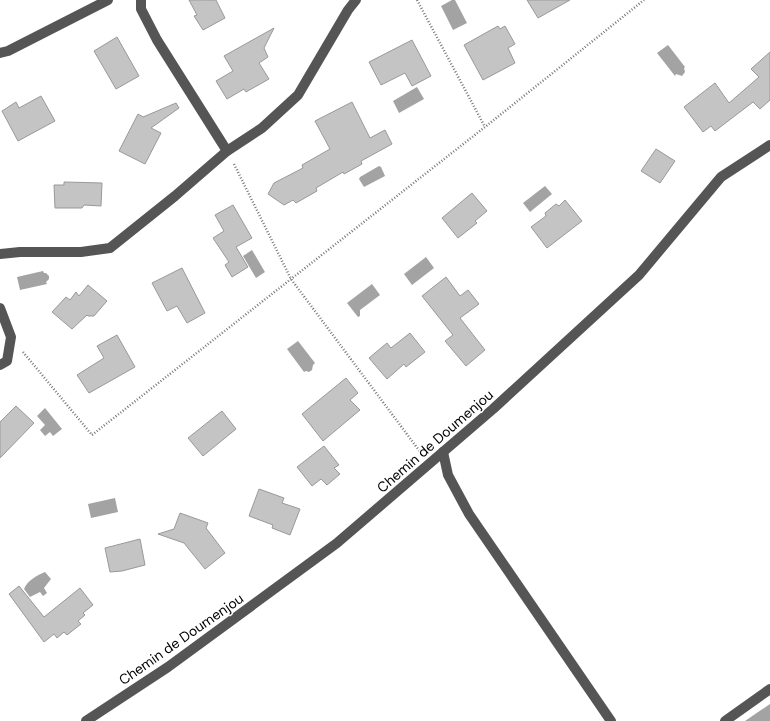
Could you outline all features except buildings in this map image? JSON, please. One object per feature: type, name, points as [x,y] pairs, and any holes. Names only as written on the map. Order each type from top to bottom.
[{"type":"street","points":[[0,53],[8,51],[108,0]]},
{"type":"street","points":[[141,0],[141,9],[157,40],[227,151]]},
{"type":"street","points":[[0,257],[20,252],[82,252],[110,248],[175,196],[227,151],[262,128],[298,95],[348,10],[356,0]]},
{"type":"street","name":"Chemin de Doumenjou","points":[[86,721],[168,668],[337,543],[492,409],[639,275],[721,177],[770,145]]},
{"type":"street","points":[[0,308],[11,337],[7,361],[0,365]]},
{"type":"street","points":[[443,452],[448,475],[469,514],[611,721]]},
{"type":"street","points":[[725,721],[770,689]]},
{"type":"path","points":[[417,0],[485,128]]},
{"type":"path","points":[[11,337],[92,435],[291,278],[485,128],[644,0]]},
{"type":"path","points":[[227,151],[291,278],[430,464]]},
{"type":"shaded area","points":[[455,0],[467,23],[453,30],[441,6]]},
{"type":"shaded area","points":[[668,45],[685,67],[685,72],[682,76],[676,74],[675,76],[657,53]]},
{"type":"shaded area","points":[[417,87],[424,99],[399,113],[393,101]]},
{"type":"shaded area","points":[[379,166],[381,167],[385,176],[364,187],[359,179],[360,177]]},
{"type":"shaded area","points":[[545,186],[552,194],[530,212],[523,203]]},
{"type":"shaded area","points":[[252,250],[265,272],[256,278],[243,256]]},
{"type":"shaded area","points":[[426,257],[434,268],[412,285],[404,274]]},
{"type":"shaded area","points":[[43,271],[49,276],[49,279],[46,282],[47,284],[20,290],[17,277]]},
{"type":"shaded area","points":[[372,284],[380,295],[360,310],[360,316],[358,317],[347,303]]},
{"type":"shaded area","points":[[298,341],[315,363],[312,370],[309,372],[304,372],[287,349]]},
{"type":"shaded area","points":[[45,408],[62,429],[53,436],[50,432],[45,436],[40,430],[45,425],[37,416]]},
{"type":"shaded area","points":[[115,498],[118,512],[91,518],[88,504]]},
{"type":"shaded area","points":[[45,572],[51,579],[44,588],[47,593],[43,596],[40,592],[30,597],[24,589],[28,583],[38,575]]},
{"type":"shaded area","points":[[770,704],[770,721],[745,721]]}]
